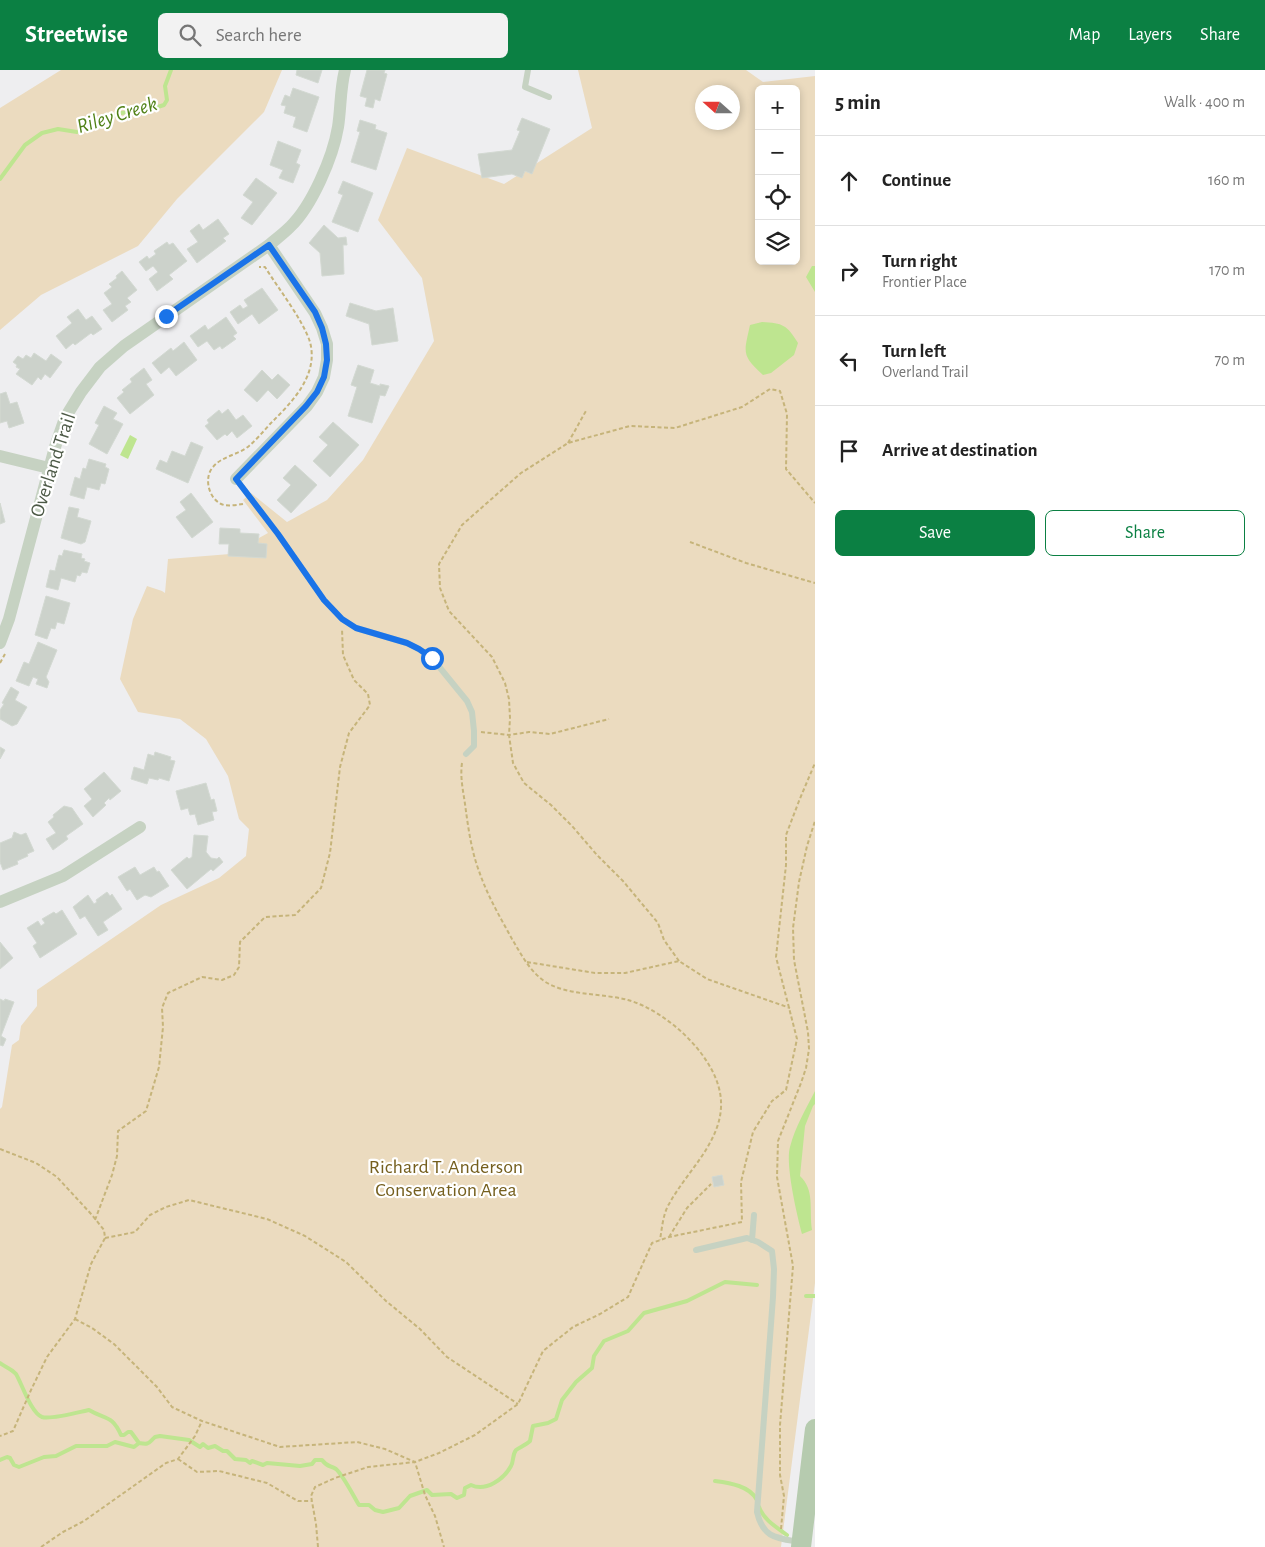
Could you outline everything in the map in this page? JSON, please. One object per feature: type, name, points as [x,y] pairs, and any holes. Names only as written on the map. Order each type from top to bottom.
[{"type":"main road","points":[[801,1545],[815,1429]]},
{"type":"street","name":"Overland Trail","points":[[3,648],[49,468],[65,418],[81,392],[100,367],[138,336],[269,245],[291,226],[316,191],[335,144],[342,80],[345,70]]},
{"type":"street","points":[[236,479],[317,392],[324,377],[327,360],[326,344],[319,320],[269,245]]},
{"type":"street","points":[[0,456],[49,468]]},
{"type":"street","points":[[0,902],[63,876],[140,826]]},
{"type":"lane","points":[[528,70],[525,88],[549,97]]},
{"type":"lane","points":[[236,479],[324,600],[342,619],[356,628],[407,643],[432,658],[467,702],[472,712],[474,746],[466,754]]},
{"type":"lane","points":[[752,1240],[754,1214]]},
{"type":"lane","points":[[696,1250],[747,1238],[758,1242],[772,1251],[774,1297],[757,1512],[760,1523],[772,1537],[801,1545]]},
{"type":"path","points":[[251,499],[243,504],[233,505],[223,505],[216,500],[210,491],[208,478],[211,469],[219,460],[240,452],[249,446],[286,408],[308,376],[311,360],[311,344],[305,330],[265,267],[261,266],[254,269]]},
{"type":"path","points":[[790,1008],[707,979],[679,961],[664,940],[658,922],[623,881],[551,805],[524,783],[512,764],[509,735],[509,699],[505,684],[492,656],[449,611],[440,588],[439,564],[462,525],[521,473],[568,444],[630,426],[675,428],[742,407],[770,388],[780,392],[787,414],[786,469],[815,503]]},
{"type":"path","points":[[568,444],[587,409]]},
{"type":"path","points":[[690,542],[746,563],[815,583]]},
{"type":"path","points":[[96,1220],[112,1176],[118,1131],[146,1111],[160,1067],[163,1027],[162,1008],[168,993],[202,977],[222,980],[234,975],[239,967],[240,942],[265,917],[295,915],[321,888],[330,853],[340,767],[350,733],[370,705],[368,694],[354,680],[343,654],[342,619]]},
{"type":"path","points":[[0,663],[3,648]]},
{"type":"path","points":[[474,731],[509,735],[529,732],[550,734],[609,719]]},
{"type":"path","points":[[466,754],[462,763],[461,774],[468,824],[478,870],[494,906],[526,962],[544,980],[554,986],[628,1000],[653,1011],[680,1031],[696,1046],[710,1064],[717,1079],[721,1102],[716,1131],[688,1177],[669,1203],[665,1212],[660,1240]]},
{"type":"path","points":[[318,1547],[311,1496],[315,1487],[368,1467],[415,1462],[439,1453],[475,1435],[518,1404],[543,1351],[573,1327],[600,1314],[628,1296],[652,1242],[742,1222],[741,1182],[753,1132],[772,1101],[786,1090],[797,1039],[776,957],[786,865],[786,835],[815,763]]},
{"type":"path","points":[[780,1539],[784,1496],[780,1475],[780,1425],[793,1266],[777,1177],[778,1140],[801,1083],[809,1049],[808,1032],[794,960],[793,928],[799,882],[815,821]]},
{"type":"path","points":[[526,962],[596,973],[626,973],[679,961]]},
{"type":"path","points":[[0,1149],[36,1163],[57,1177],[104,1230],[105,1238],[91,1264],[75,1319],[48,1357],[30,1390],[13,1431],[0,1436]]},
{"type":"path","points":[[669,1237],[687,1208],[711,1184]]},
{"type":"path","points":[[105,1238],[135,1232],[150,1215],[166,1207],[189,1200],[266,1219],[305,1236],[346,1262],[420,1329],[447,1357],[518,1404]]},
{"type":"path","points":[[75,1319],[92,1328],[114,1344],[157,1387],[172,1407],[202,1421],[280,1446],[357,1442],[385,1449],[415,1462],[424,1495],[435,1516],[444,1547]]},
{"type":"path","points":[[41,1547],[84,1521],[166,1463],[178,1459],[195,1436],[202,1421]]},
{"type":"path","points":[[178,1459],[196,1472],[219,1471],[257,1480],[267,1483],[298,1501],[312,1501]]},
{"type":"green space","points":[[61,70],[282,70],[264,112],[177,199],[138,246],[41,295],[0,330],[0,108]]},
{"type":"green space","name":"Richard T. Anderson Conservation Area","points":[[578,70],[746,70],[763,82],[815,76],[815,1283],[781,1547],[0,1547],[0,1109],[2,1107],[12,1045],[19,1040],[21,1026],[37,1006],[37,990],[161,905],[219,878],[246,856],[249,829],[239,819],[228,776],[206,739],[180,719],[138,712],[120,679],[133,619],[147,586],[165,593],[168,559],[230,554],[268,533],[243,500],[251,493],[287,522],[327,500],[363,460],[434,341],[422,278],[378,220],[407,148],[504,184],[592,128]]},
{"type":"shaded area","points":[[812,266],[815,266],[815,292],[806,277]]},
{"type":"shaded area","points":[[762,322],[784,326],[791,332],[798,343],[794,355],[771,373],[763,375],[751,363],[746,353],[746,342],[750,325]]},
{"type":"shaded area","points":[[130,435],[137,439],[128,459],[120,455]]},
{"type":"shaded area","points":[[815,1091],[815,1104],[805,1126],[800,1176],[805,1181],[810,1194],[812,1230],[802,1234],[792,1190],[789,1155],[795,1132]]},
{"type":"building","points":[[297,70],[322,70],[318,83],[296,75]]},
{"type":"building","points":[[367,70],[385,70],[384,73],[387,74],[380,101],[375,99],[373,108],[365,106],[367,98],[360,96]]},
{"type":"building","points":[[293,88],[319,97],[307,132],[293,127],[296,117],[284,113],[286,106],[281,105],[285,95],[290,97]]},
{"type":"building","points":[[522,118],[550,129],[532,174],[525,171],[522,178],[512,174],[482,178],[478,154],[512,150],[520,131],[517,130]]},
{"type":"building","points":[[360,120],[376,125],[375,129],[387,133],[376,170],[351,162],[360,132],[357,131]]},
{"type":"building","points":[[278,141],[301,150],[296,163],[300,165],[293,183],[279,178],[283,170],[270,165]]},
{"type":"building","points":[[256,178],[277,193],[252,225],[241,218],[253,202],[243,195]]},
{"type":"building","points":[[343,181],[373,193],[358,232],[332,222],[343,195],[338,193]]},
{"type":"building","points":[[218,219],[229,234],[223,238],[226,241],[197,263],[187,249],[198,242],[190,231],[199,224],[203,230]]},
{"type":"building","points":[[324,225],[338,238],[346,237],[347,245],[343,245],[344,274],[322,276],[320,253],[309,243]]},
{"type":"building","points":[[167,242],[169,245],[173,243],[187,261],[169,275],[173,279],[157,291],[149,279],[158,272],[153,266],[146,271],[139,262],[147,256],[149,259],[156,254],[154,251]]},
{"type":"building","points":[[122,271],[137,290],[127,298],[131,302],[125,306],[128,310],[112,322],[103,310],[112,304],[104,293],[112,287],[109,284]]},
{"type":"building","points":[[262,288],[278,310],[259,324],[252,314],[238,324],[230,312],[240,305],[243,309],[248,306],[244,300]]},
{"type":"building","points":[[350,303],[376,311],[393,308],[398,341],[372,345],[369,324],[346,316]]},
{"type":"building","points":[[78,309],[86,320],[92,316],[102,329],[93,335],[91,333],[75,345],[73,343],[66,349],[56,336],[72,323],[67,317]]},
{"type":"building","points":[[226,317],[237,333],[233,336],[236,339],[222,349],[220,346],[214,350],[207,341],[198,347],[190,336],[205,325],[208,330]]},
{"type":"building","points":[[184,342],[197,360],[176,376],[169,367],[161,374],[152,363],[171,348],[173,351]]},
{"type":"building","points":[[34,353],[46,361],[51,354],[62,362],[50,378],[45,374],[41,380],[38,377],[32,385],[16,374],[20,369],[13,362],[18,356],[23,359],[26,355],[31,358]]},
{"type":"building","points":[[358,365],[374,370],[370,383],[389,386],[385,396],[380,395],[372,423],[348,416],[357,387],[351,385]]},
{"type":"building","points":[[144,368],[152,380],[146,384],[154,395],[130,414],[117,398],[124,392],[122,390],[132,382],[130,379]]},
{"type":"building","points":[[262,370],[272,380],[278,374],[290,385],[277,399],[268,390],[257,402],[244,390]]},
{"type":"building","points":[[6,392],[10,404],[17,402],[24,423],[9,428],[7,421],[0,423],[0,394]]},
{"type":"building","points":[[104,406],[117,413],[113,419],[123,424],[107,454],[89,444],[99,425],[95,423]]},
{"type":"building","points":[[228,409],[236,420],[243,415],[252,426],[237,438],[232,431],[227,436],[225,434],[217,440],[205,426],[209,423],[207,420],[219,410],[222,414]]},
{"type":"building","points":[[333,422],[359,445],[330,477],[313,461],[328,445],[319,437]]},
{"type":"building","points":[[191,442],[203,447],[188,483],[156,469],[160,460],[167,463],[172,451],[185,456]]},
{"type":"building","points":[[89,459],[106,464],[105,467],[109,469],[105,484],[101,483],[99,490],[87,487],[84,499],[70,495],[75,477],[80,479],[83,468],[86,469]]},
{"type":"building","points":[[295,465],[317,485],[291,513],[277,500],[291,485],[283,478]]},
{"type":"building","points":[[191,493],[213,522],[192,538],[176,517],[186,510],[180,502]]},
{"type":"building","points":[[0,503],[5,522],[0,524]]},
{"type":"building","points":[[69,507],[79,509],[77,517],[91,521],[85,542],[81,544],[61,538]]},
{"type":"building","points":[[220,528],[240,529],[240,533],[259,534],[258,543],[267,544],[266,558],[228,556],[229,544],[219,544]]},
{"type":"building","points":[[64,550],[82,554],[81,558],[90,563],[87,573],[82,572],[80,576],[77,575],[75,582],[61,578],[58,590],[46,587],[50,570],[55,571],[59,555],[62,556]]},
{"type":"building","points":[[46,596],[70,603],[64,624],[57,622],[55,629],[51,628],[47,639],[35,635]]},
{"type":"building","points":[[38,642],[57,650],[46,677],[49,682],[47,688],[36,684],[38,679],[33,677],[29,686],[16,681],[24,662],[29,664]]},
{"type":"building","points":[[11,687],[19,692],[15,700],[27,707],[17,724],[12,726],[0,719],[0,710],[4,704],[2,703]]},
{"type":"building","points":[[0,747],[5,750],[0,759]]},
{"type":"building","points":[[155,752],[171,757],[170,760],[175,761],[169,781],[149,778],[147,784],[131,779],[134,767],[144,770],[148,754],[154,756]]},
{"type":"building","points":[[104,772],[121,791],[110,800],[109,798],[104,803],[106,805],[93,817],[84,806],[92,799],[84,789]]},
{"type":"building","points":[[206,783],[211,800],[214,799],[217,811],[212,812],[214,820],[198,825],[195,814],[190,815],[188,808],[181,810],[176,791]]},
{"type":"building","points":[[64,806],[72,808],[83,824],[66,836],[68,839],[53,850],[46,839],[56,833],[48,822]]},
{"type":"building","points":[[14,832],[21,835],[26,833],[34,851],[17,861],[18,864],[3,870],[0,862],[0,843],[12,838]]},
{"type":"building","points":[[194,835],[208,836],[206,852],[211,858],[217,859],[219,857],[223,862],[213,871],[211,869],[187,889],[171,870],[187,857],[189,859],[192,857]]},
{"type":"building","points":[[135,867],[140,875],[154,867],[169,886],[151,897],[145,895],[137,900],[130,889],[127,891],[118,877]]},
{"type":"building","points":[[107,892],[110,896],[112,894],[122,909],[103,922],[108,930],[98,936],[85,916],[80,919],[73,907],[88,895],[94,904],[97,902],[96,900]]},
{"type":"building","points":[[62,910],[77,934],[40,958],[33,946],[37,943],[27,928],[38,921],[41,926],[45,923],[42,919]]},
{"type":"building","points":[[0,942],[13,958],[0,969]]},
{"type":"building","points":[[0,999],[14,1002],[1,1036],[6,1039],[3,1046],[0,1045]]},
{"type":"building","points":[[722,1175],[724,1185],[714,1187],[712,1177]]},
{"type":"waterway","name":"Riley Creek","points":[[0,179],[25,145],[42,133],[58,129],[77,132],[121,113],[148,110],[164,105],[167,100],[165,86],[171,70]]},
{"type":"waterway","points":[[0,1460],[7,1457],[10,1458],[14,1465],[19,1467],[44,1457],[56,1456],[76,1446],[107,1446],[115,1442],[134,1447],[139,1443],[148,1443],[155,1437],[160,1436],[189,1440],[200,1447],[203,1444],[208,1448],[215,1446],[223,1451],[227,1451],[235,1459],[246,1460],[250,1463],[252,1461],[263,1465],[267,1463],[300,1466],[312,1464],[315,1460],[322,1460],[339,1472],[359,1505],[369,1505],[375,1510],[383,1512],[399,1508],[410,1496],[427,1490],[432,1495],[451,1494],[457,1498],[464,1495],[465,1488],[471,1485],[483,1487],[494,1483],[508,1471],[516,1450],[530,1441],[533,1426],[556,1419],[562,1400],[576,1382],[592,1368],[594,1356],[604,1341],[628,1331],[644,1313],[687,1301],[725,1282],[757,1285]]},
{"type":"waterway","points":[[806,1296],[815,1296]]},
{"type":"waterway","points":[[0,1363],[16,1374],[34,1410],[42,1417],[58,1417],[89,1410],[115,1424],[121,1435],[131,1432],[139,1443]]},
{"type":"waterway","points":[[715,1481],[745,1488],[757,1500]]},
{"type":"waterway","points":[[759,1507],[767,1519],[787,1535]]},
{"type":"route","points":[[166,316],[269,245],[315,312],[326,344],[327,360],[324,377],[317,392],[236,479],[278,534],[324,600],[342,619],[356,628],[407,643],[432,658]]}]
